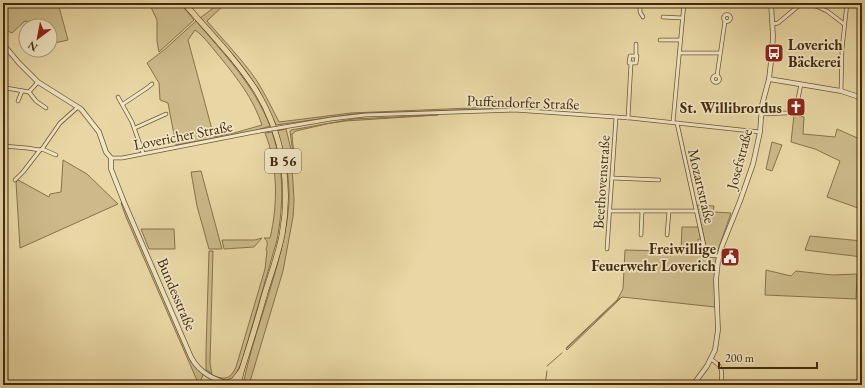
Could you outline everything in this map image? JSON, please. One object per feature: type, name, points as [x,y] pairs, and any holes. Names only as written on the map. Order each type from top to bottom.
[{"type":"main road","name":"B 56","points":[[184,3],[246,77],[257,93],[279,143],[283,164],[286,198],[282,235],[238,385]]},
{"type":"main road","points":[[229,384],[242,369]]},
{"type":"street","points":[[640,3],[640,12],[643,17]]},
{"type":"street","name":"Mozartstraße","points":[[684,3],[675,122],[706,254],[719,256]]},
{"type":"street","name":"Josefstraße","points":[[693,385],[711,359],[715,350],[718,330],[716,270],[719,256],[753,164],[760,132],[762,105],[772,53],[771,3]]},
{"type":"street","points":[[772,24],[778,23],[802,3]]},
{"type":"street","points":[[809,3],[827,10],[844,24]]},
{"type":"street","points":[[841,91],[842,49],[847,3]]},
{"type":"street","points":[[663,17],[682,18]]},
{"type":"street","points":[[717,76],[725,21]]},
{"type":"street","points":[[660,40],[680,40]]},
{"type":"street","name":"Bundesstraße","points":[[3,44],[38,82],[84,112],[99,132],[106,152],[111,158],[110,165],[113,174],[191,357],[202,371],[212,379],[229,384]]},
{"type":"street","points":[[630,63],[636,63],[636,44]]},
{"type":"street","points":[[680,53],[720,53]]},
{"type":"street","points":[[628,118],[629,63],[630,56],[636,56]]},
{"type":"street","points":[[768,79],[841,91],[862,98]]},
{"type":"street","points":[[29,92],[38,82]]},
{"type":"street","points":[[123,104],[152,84]]},
{"type":"street","points":[[798,99],[801,84]]},
{"type":"street","points":[[3,89],[6,88],[29,92],[36,101],[46,108]]},
{"type":"street","points":[[18,101],[22,91]]},
{"type":"street","points":[[118,97],[135,128],[143,153]]},
{"type":"street","points":[[15,180],[23,172],[60,123],[78,107]]},
{"type":"street","name":"Puffendorfer Straße","points":[[260,131],[353,116],[462,111],[540,111],[675,122],[760,132]]},
{"type":"street","points":[[762,114],[786,113]]},
{"type":"street","points":[[135,128],[166,114]]},
{"type":"street","name":"Beethovenstraße","points":[[607,249],[616,117]]},
{"type":"street","name":"Lovericher Straße","points":[[111,158],[122,158],[260,131]]},
{"type":"street","points":[[3,146],[41,149],[56,155]]},
{"type":"street","points":[[612,178],[658,180]]},
{"type":"street","points":[[610,211],[696,211]]},
{"type":"street","points":[[641,235],[642,211]]},
{"type":"street","points":[[668,235],[669,211]]},
{"type":"street","points":[[711,359],[719,364],[721,368],[721,385]]},
{"type":"shaded area","points":[[58,3],[68,40],[58,42],[58,18],[18,18],[18,27],[12,33],[3,29],[3,4]]},
{"type":"shaded area","points":[[149,3],[180,3],[194,20],[159,52],[157,41],[157,20]]},
{"type":"shaded area","points":[[220,3],[226,3],[207,21],[257,81],[279,122],[351,113],[495,107],[512,108],[354,114],[276,125],[258,88],[200,18]]},
{"type":"shaded area","points":[[196,21],[238,70],[256,97],[270,126],[254,131],[176,145],[168,103],[160,100],[159,83],[147,63]],"holes":[[[195,30],[220,57],[244,89],[254,106],[262,125],[214,137],[188,40]]]},
{"type":"shaded area","points":[[438,115],[345,121],[296,131],[292,134],[294,161],[291,130],[353,119]]},
{"type":"shaded area","points":[[794,115],[804,117],[803,134],[835,137],[837,129],[862,140],[862,202],[858,208],[827,197],[840,161],[815,149],[791,142]]},
{"type":"shaded area","points":[[286,129],[291,149],[294,200],[293,217],[283,271],[249,385],[243,385],[278,263],[287,223],[289,203],[288,175],[285,157],[277,131]]},
{"type":"shaded area","points":[[272,132],[279,159],[282,186],[281,213],[277,240],[242,361],[233,377],[223,380],[210,375],[210,372],[206,370],[209,251],[213,251],[210,363],[212,375],[220,378],[226,378],[229,377],[236,367],[265,269],[267,241],[264,238],[270,238],[273,225],[275,185],[272,158],[265,133]]},
{"type":"shaded area","points":[[772,142],[782,145],[772,171],[766,169]]},
{"type":"shaded area","points":[[63,160],[87,174],[118,204],[20,248],[16,182],[18,180],[49,197],[50,194],[61,192]]},
{"type":"shaded area","points":[[201,171],[222,249],[209,249],[197,206],[191,172]]},
{"type":"shaded area","points":[[121,203],[123,204],[191,362],[203,375],[200,382],[201,385],[199,385]]},
{"type":"shaded area","points":[[697,205],[714,206],[713,212],[731,213],[717,253],[707,252]]},
{"type":"shaded area","points":[[682,227],[698,227],[701,239],[698,239],[697,251],[681,250]]},
{"type":"shaded area","points":[[141,229],[174,229],[175,249],[149,249]]},
{"type":"shaded area","points":[[810,236],[862,241],[862,257],[805,250]]},
{"type":"shaded area","points":[[262,238],[254,247],[224,249],[222,240],[255,240]]},
{"type":"shaded area","points":[[625,250],[665,251],[717,256],[715,275],[715,307],[622,297],[567,350],[567,347],[617,300],[623,289]]},
{"type":"shaded area","points":[[766,270],[791,276],[796,271],[832,275],[857,274],[856,299],[765,295]]},
{"type":"waterway","points":[[567,348],[620,298]]},
{"type":"waterway","points":[[547,366],[562,353]]},
{"type":"waterway","points":[[545,385],[547,371]]},
{"type":"place","name":"Loverich Bäckerei","points":[[774,53]]},
{"type":"place","name":"St. Willibrordus","points":[[796,107]]},
{"type":"place","name":"Freiwillige Feuerwehr Loverich","points":[[730,257]]}]
